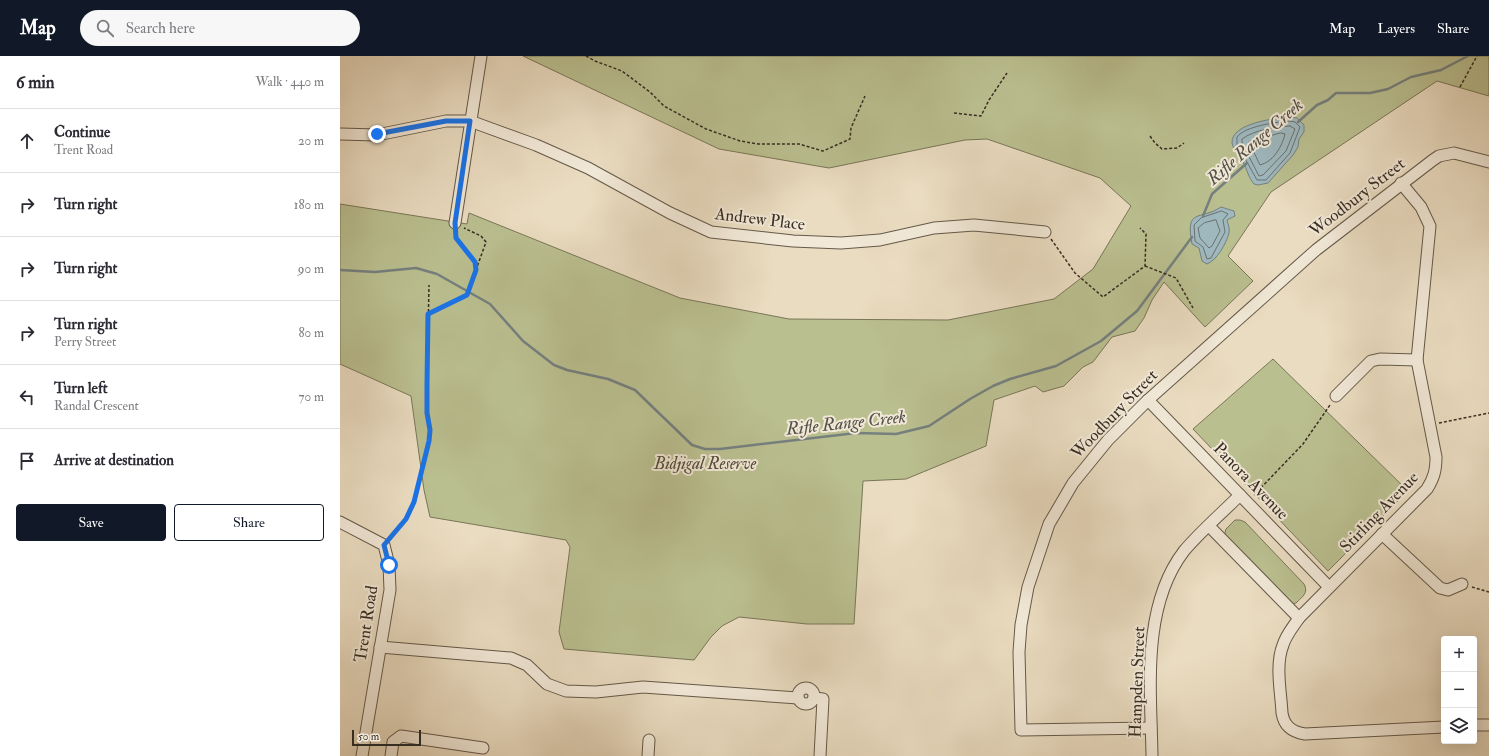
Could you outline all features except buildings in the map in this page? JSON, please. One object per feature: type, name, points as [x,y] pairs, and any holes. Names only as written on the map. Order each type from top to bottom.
[{"type":"street","points":[[455,223],[481,56]]},
{"type":"street","name":"Andrew Place","points":[[340,134],[377,134],[446,121],[470,121],[536,145],[588,168],[670,213],[711,232],[793,241],[841,243],[880,240],[934,228],[974,225],[1045,232]]},
{"type":"street","name":"Woodbury Street","points":[[1151,728],[1021,730],[1019,652],[1021,625],[1028,586],[1050,524],[1073,483],[1108,440],[1148,400],[1316,250],[1401,183],[1433,160],[1446,154],[1463,155],[1489,162]]},
{"type":"street","name":"Stirling Avenue","points":[[1401,183],[1421,208],[1428,221],[1430,232],[1417,360],[1436,457],[1434,478],[1427,489],[1299,618],[1285,639],[1280,652],[1282,713],[1286,732],[1305,734],[1441,727]]},
{"type":"street","points":[[1336,396],[1371,361],[1380,359],[1417,360]]},
{"type":"street","name":"Panora Avenue","points":[[1148,400],[1329,587]]},
{"type":"street","name":"Hampden Street","points":[[1152,756],[1152,638],[1160,602],[1172,572],[1183,552],[1209,526],[1244,498]]},
{"type":"street","points":[[340,522],[384,545]]},
{"type":"street","points":[[1209,526],[1299,618]]},
{"type":"street","points":[[1382,534],[1440,588],[1448,590],[1462,584]]},
{"type":"street","name":"Trent Road","points":[[362,756],[390,583],[389,565],[384,545]]},
{"type":"street","points":[[380,647],[511,658],[527,665],[546,684],[566,691],[596,692],[643,687],[798,698],[805,704],[810,704],[814,698],[823,699],[820,756]]},
{"type":"street","points":[[1477,726],[1489,725]]},
{"type":"street","points":[[391,756],[393,742],[400,736],[483,748]]},
{"type":"street","points":[[648,756],[649,740]]},
{"type":"path","points":[[586,56],[622,71],[650,92],[664,106],[706,129],[740,141],[758,144],[799,144],[823,151],[850,139],[851,128],[865,96]]},
{"type":"path","points":[[1460,87],[1477,56]]},
{"type":"path","points":[[954,113],[981,116],[1007,73]]},
{"type":"path","points":[[1150,136],[1154,143],[1162,149],[1177,148],[1184,143]]},
{"type":"path","points":[[455,223],[456,238],[472,258],[476,270]]},
{"type":"path","points":[[428,314],[467,295],[486,242],[480,236],[455,223]]},
{"type":"path","points":[[1140,228],[1146,234],[1145,266]]},
{"type":"path","points":[[1045,232],[1075,273],[1102,297],[1145,266]]},
{"type":"path","points":[[1145,266],[1176,278],[1193,308]]},
{"type":"path","points":[[384,545],[406,519],[414,502],[429,441],[430,430],[427,413],[427,384],[429,285]]},
{"type":"path","points":[[1244,498],[1303,444],[1336,396]]},
{"type":"path","points":[[1429,424],[1489,413]]},
{"type":"path","points":[[1462,584],[1489,592]]},
{"type":"green space","name":"Bidjigal Reserve","points":[[523,56],[1489,56],[1489,96],[1437,81],[1271,192],[1228,256],[1253,281],[1205,327],[1164,282],[1135,331],[1112,337],[1093,362],[1083,367],[1064,386],[1043,392],[1035,386],[994,400],[986,446],[906,479],[863,481],[854,624],[807,624],[739,617],[722,626],[711,637],[694,660],[564,649],[559,632],[570,547],[566,540],[430,517],[424,490],[411,396],[340,364],[340,204],[467,224],[469,213],[680,298],[789,319],[948,320],[1054,299],[1093,269],[1131,206],[1100,178],[987,139],[965,140],[829,168],[719,149]]},
{"type":"green space","points":[[1273,359],[1408,491],[1328,571],[1193,429]]},
{"type":"green space","points":[[1235,520],[1245,522],[1304,584],[1306,590],[1296,603],[1291,604],[1224,536],[1226,529]]},
{"type":"water","points":[[1290,117],[1297,118],[1304,125],[1304,132],[1299,139],[1298,147],[1293,155],[1268,183],[1258,185],[1254,184],[1234,148],[1232,143],[1234,136],[1246,126],[1265,120]]},
{"type":"water","points":[[1221,207],[1234,211],[1235,216],[1227,220],[1229,231],[1223,247],[1218,255],[1207,264],[1202,261],[1199,248],[1192,244],[1190,232],[1191,225],[1196,217]]},
{"type":"waterway","name":"Rifle Range Creek","points":[[1298,122],[1317,105],[1328,100],[1336,93],[1370,93],[1388,89],[1411,77],[1441,70],[1468,56]]},
{"type":"waterway","name":"Rifle Range Creek","points":[[1203,216],[1212,194],[1247,163]]},
{"type":"waterway","name":"Rifle Range Creek","points":[[340,270],[375,272],[416,268],[437,274],[490,304],[523,341],[554,365],[567,370],[608,379],[635,390],[692,445],[705,449],[720,449],[856,433],[896,434],[929,426],[993,386],[1010,379],[1056,366],[1101,341],[1137,311],[1192,237]]},
{"type":"route","points":[[377,134],[407,130],[446,121],[470,121],[455,223],[456,238],[460,245],[475,262],[476,270],[467,295],[428,314],[427,413],[430,436],[414,502],[406,519],[384,545],[389,565]]}]
